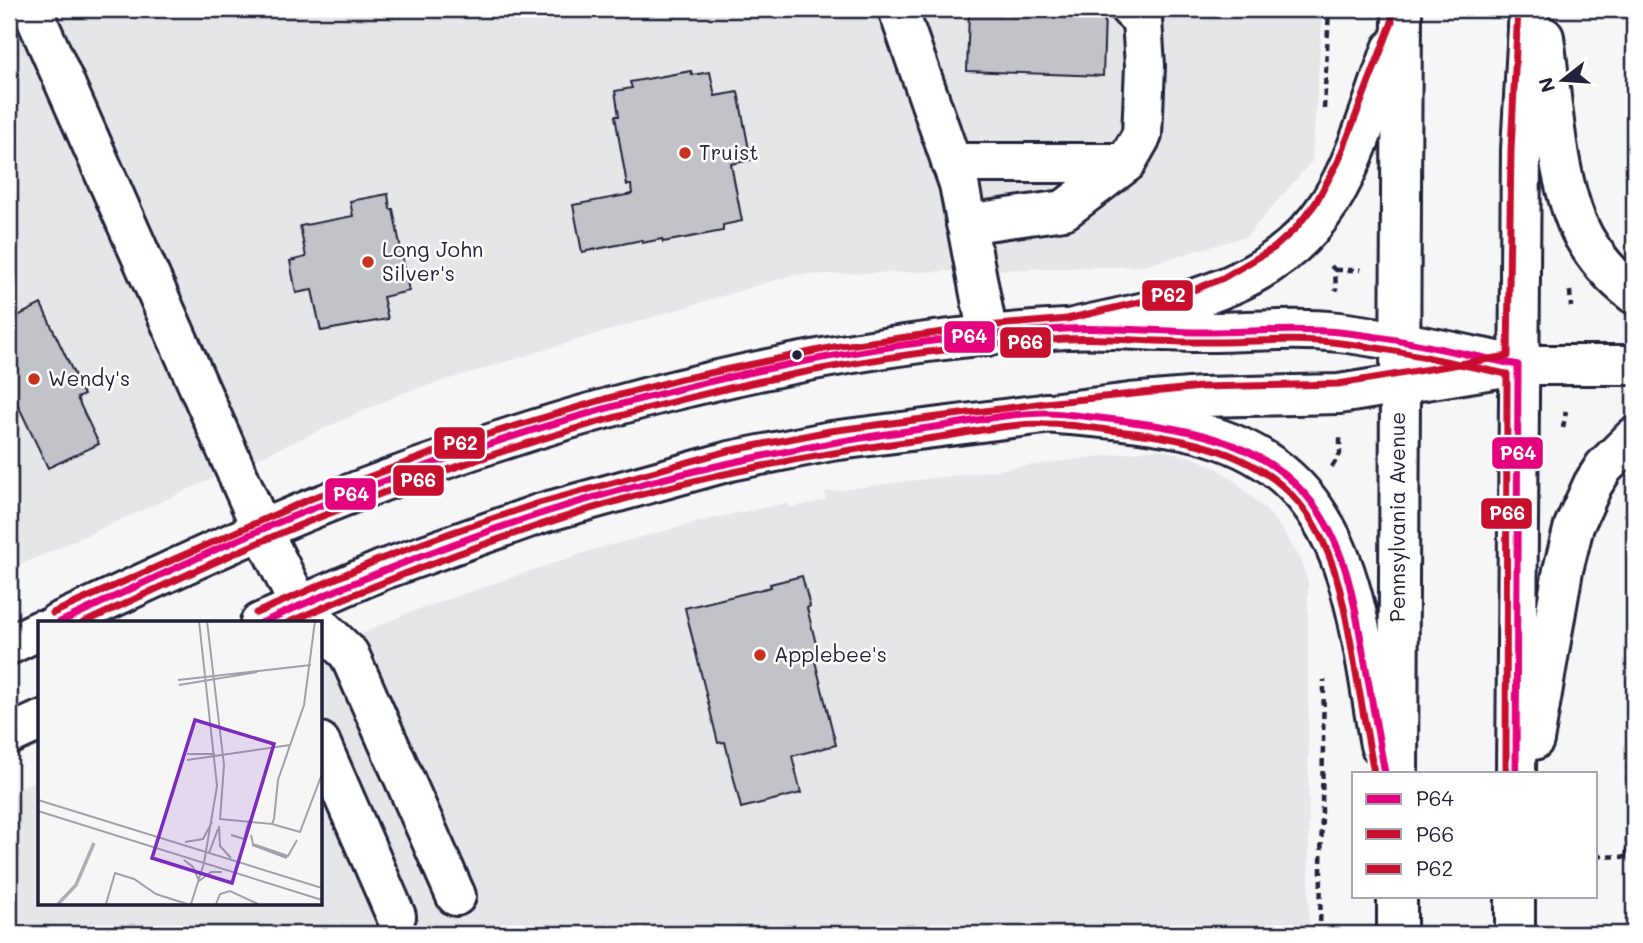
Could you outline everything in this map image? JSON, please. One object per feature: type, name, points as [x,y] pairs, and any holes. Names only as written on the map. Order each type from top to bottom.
[{"type":"main road","points":[[32,9],[262,530],[308,619]]},
{"type":"main road","points":[[966,224],[1064,210],[1126,163],[1142,135],[1146,66],[1142,20],[1130,9]]},
{"type":"main road","points":[[1516,772],[1521,150],[1529,9]]},
{"type":"main road","points":[[1540,9],[1560,156],[1577,225],[1601,262],[1634,294]]},
{"type":"main road","points":[[907,11],[959,184],[988,336]]},
{"type":"main road","points":[[1069,329],[1209,295],[1265,267],[1294,245],[1317,220],[1342,180],[1402,17]]},
{"type":"main road","name":"Pennsylvania Avenue","points":[[1398,772],[1402,17]]},
{"type":"main road","points":[[951,163],[1126,163]]},
{"type":"main road","points":[[61,621],[262,530],[460,454],[683,389],[836,357],[988,336],[1069,329],[1337,332],[1518,365]]},
{"type":"main road","points":[[284,621],[308,619],[382,570],[505,526],[640,484],[718,464],[831,441],[1046,413],[1202,397],[1339,394],[1518,365],[1634,365]]},
{"type":"main road","points":[[1046,413],[1148,423],[1212,436],[1262,459],[1304,493],[1331,534],[1350,585],[1385,772]]},
{"type":"main road","points":[[1529,772],[1563,569],[1574,526],[1593,484],[1604,467],[1634,437]]},
{"type":"main road","points":[[322,631],[349,654],[456,896]]},
{"type":"main road","points":[[9,645],[38,632]]},
{"type":"main road","points":[[9,735],[38,722]]},
{"type":"main road","points":[[322,747],[396,916]]},
{"type":"main road","points":[[1397,898],[1397,934]]},
{"type":"main road","points":[[1515,898],[1515,934]]},
{"type":"path","points":[[1324,116],[1329,9]]},
{"type":"path","points":[[1326,261],[1335,270],[1336,287]]},
{"type":"path","points":[[1335,270],[1365,270]]},
{"type":"path","points":[[1562,431],[1566,411]]},
{"type":"path","points":[[1331,468],[1340,454],[1340,430]]},
{"type":"path","points":[[1623,503],[1630,524],[1627,857],[1634,865]]},
{"type":"path","points":[[1320,934],[1324,668]]},
{"type":"path","points":[[1627,857],[1634,840]]},
{"type":"path","points":[[1598,856],[1627,857]]},
{"type":"shaded area","points":[[9,9],[1323,9],[1312,161],[1247,236],[1144,266],[792,275],[403,393],[9,570]]},
{"type":"shaded area","points":[[1158,449],[1191,457],[1217,468],[1237,483],[1270,514],[1284,533],[1300,558],[1308,582],[1309,934],[9,934],[9,793],[38,779],[38,904],[322,904],[322,652],[405,614],[592,550],[714,518],[787,503],[789,508],[826,500],[825,492]]},
{"type":"building","points":[[1001,9],[1105,14],[1103,76],[967,71],[969,11],[1001,13]]},
{"type":"building","points":[[691,71],[692,75],[710,72],[715,96],[738,92],[751,160],[731,164],[742,221],[723,225],[723,231],[663,242],[662,239],[642,243],[642,240],[582,252],[573,205],[632,194],[631,185],[627,185],[615,116],[619,116],[615,91],[632,88],[630,82]]},
{"type":"building","points":[[388,194],[409,291],[383,297],[388,319],[321,331],[312,290],[296,293],[290,261],[306,257],[300,226],[353,216],[350,201]]},
{"type":"building","points":[[41,304],[84,395],[77,398],[99,444],[48,468],[16,401],[11,403],[9,398],[9,308],[14,318]]},
{"type":"building","points":[[802,576],[819,656],[814,657],[836,745],[792,756],[801,793],[741,808],[725,742],[718,743],[685,608],[771,587],[770,584]]},
{"type":"transit line","name":"P62","points":[[53,613],[310,499],[456,444],[605,399],[681,379],[834,347],[987,326],[1067,319],[1196,289],[1223,278],[1274,248],[1295,229],[1315,204],[1338,162],[1392,22],[1392,9]]},
{"type":"transit line","name":"P62","points":[[256,613],[378,560],[453,532],[539,503],[728,451],[830,431],[1045,403],[1201,387],[1338,384],[1508,356],[1511,150],[1518,9]]},
{"type":"transit line","name":"P64","points":[[62,621],[249,535],[404,474],[589,413],[682,388],[872,350],[968,337],[1065,329],[1339,332],[1406,342],[1518,365],[1516,772]]},
{"type":"transit line","name":"P66","points":[[87,621],[260,542],[410,483],[593,424],[686,398],[780,377],[970,347],[1066,339],[1192,342],[1303,340],[1340,343],[1507,374],[1506,772]]},
{"type":"transit line","name":"P64","points":[[266,621],[399,565],[504,526],[588,499],[732,462],[830,443],[1016,415],[1046,413],[1135,422],[1189,431],[1240,448],[1285,475],[1319,512],[1347,574],[1385,772]]},
{"type":"transit line","name":"P66","points":[[292,621],[399,576],[513,534],[632,497],[761,466],[1014,425],[1058,424],[1160,436],[1211,448],[1259,469],[1280,484],[1312,521],[1338,581],[1374,772]]},
{"type":"place","name":"Truist","points":[[685,153]]},
{"type":"place","name":"Long John Silver's","points":[[368,262]]},
{"type":"place","name":"Wendy's","points":[[34,379]]},
{"type":"place","name":"Applebee's","points":[[760,655]]}]
